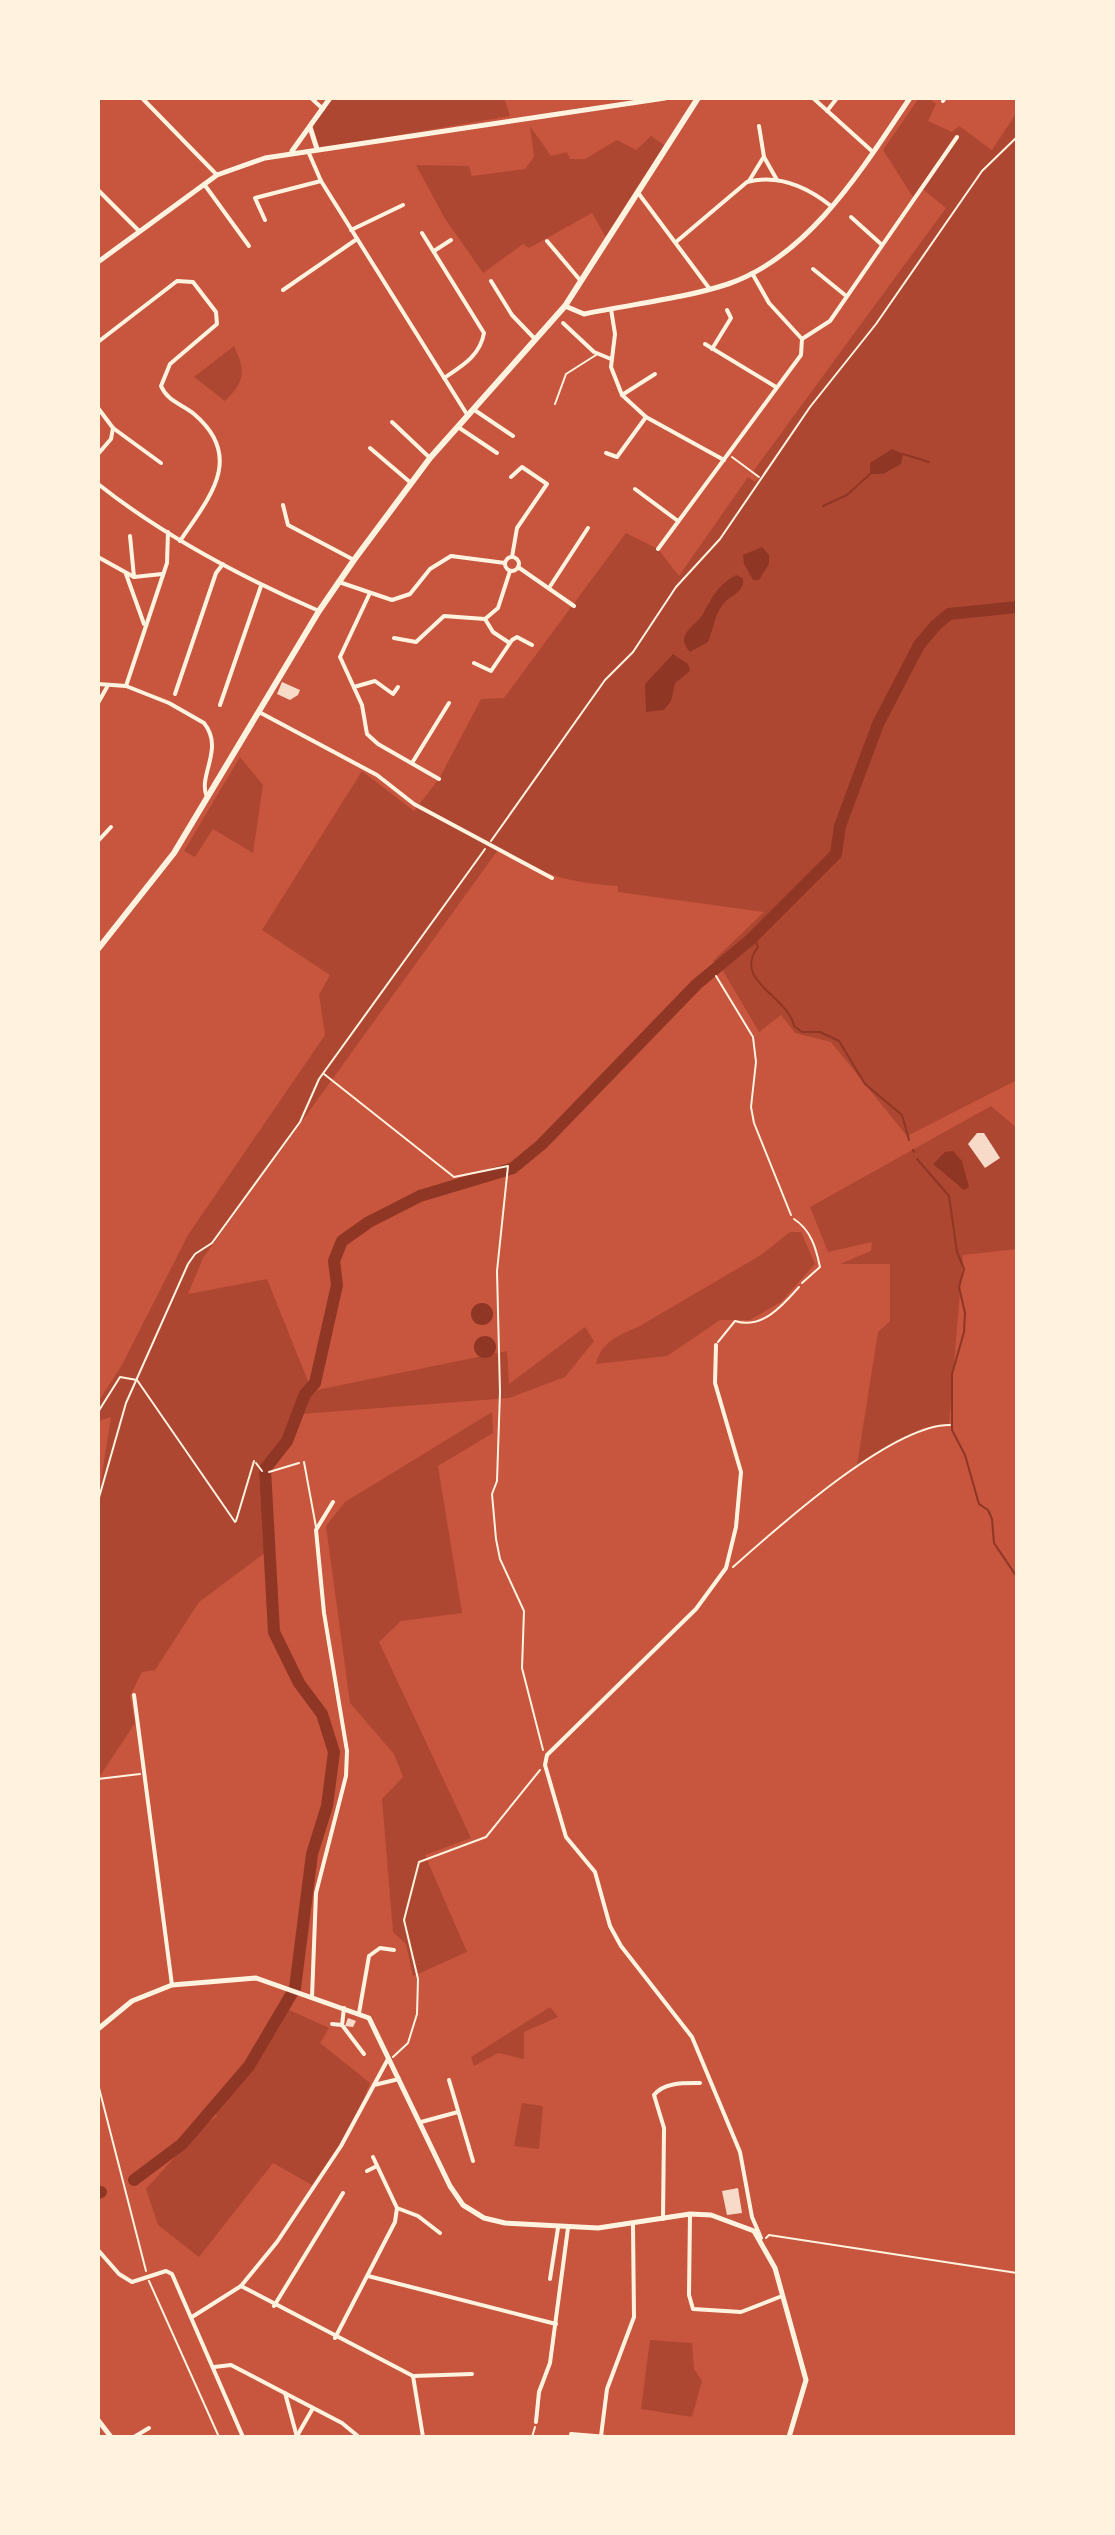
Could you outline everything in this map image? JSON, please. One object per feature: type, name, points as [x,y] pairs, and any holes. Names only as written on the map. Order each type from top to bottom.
[{"type":"main road","points":[[98,949],[174,853],[319,611],[354,560],[430,458],[565,306],[698,98]]},
{"type":"street","points":[[142,98],[217,175]]},
{"type":"street","points":[[311,98],[323,109]]},
{"type":"street","points":[[291,152],[330,98]]},
{"type":"street","points":[[98,262],[217,175],[291,152],[665,98]]},
{"type":"street","points":[[813,98],[873,152]]},
{"type":"street","points":[[827,111],[837,98]]},
{"type":"street","points":[[565,306],[584,314],[709,288],[752,273],[786,250],[831,206],[910,98]]},
{"type":"street","points":[[759,126],[764,157],[777,180]]},
{"type":"street","points":[[310,127],[317,149]]},
{"type":"street","points":[[802,339],[819,332],[830,321],[957,137]]},
{"type":"street","points":[[308,151],[321,181],[444,378],[471,412],[513,436]]},
{"type":"street","points":[[676,242],[747,182],[759,169],[764,157]]},
{"type":"street","points":[[747,182],[762,178],[777,180],[815,194],[831,206]]},
{"type":"street","points":[[265,220],[255,198],[321,181]]},
{"type":"street","points":[[204,184],[249,246]]},
{"type":"street","points":[[98,190],[138,230]]},
{"type":"street","points":[[639,194],[709,288]]},
{"type":"street","points":[[351,230],[403,205]]},
{"type":"street","points":[[851,217],[881,244]]},
{"type":"street","points":[[422,233],[484,333],[482,344],[474,356],[444,378]]},
{"type":"street","points":[[283,290],[357,239]]},
{"type":"street","points":[[434,251],[451,240]]},
{"type":"street","points":[[547,241],[572,274],[582,282]]},
{"type":"street","points":[[813,269],[846,295]]},
{"type":"street","points":[[752,273],[769,303],[802,339]]},
{"type":"street","points":[[98,342],[177,281],[193,282],[219,318],[170,364],[161,386],[165,396],[202,421],[214,437],[220,459],[214,492],[180,541]]},
{"type":"street","points":[[491,281],[512,315],[535,339]]},
{"type":"street","points":[[611,309],[615,334],[611,359],[622,395],[646,417],[724,460]]},
{"type":"street","points":[[712,349],[731,318],[727,310]]},
{"type":"street","points":[[563,323],[597,354],[611,359]]},
{"type":"street","points":[[658,549],[776,387],[798,362],[802,339]]},
{"type":"street","points":[[705,344],[776,387]]},
{"type":"street","points":[[622,395],[655,374]]},
{"type":"street","points":[[98,408],[113,428],[161,463]]},
{"type":"street","points":[[606,453],[617,457],[646,417]]},
{"type":"street","points":[[392,422],[430,458]]},
{"type":"street","points":[[458,427],[497,453]]},
{"type":"street","points":[[98,454],[111,439],[113,428]]},
{"type":"street","points":[[370,448],[412,483]]},
{"type":"street","points":[[339,582],[369,595],[399,599],[420,583],[430,569],[451,556],[505,563],[512,557],[517,528],[547,484],[522,467],[511,477]]},
{"type":"street","points":[[98,484],[180,541],[261,586],[319,611]]},
{"type":"street","points":[[635,489],[679,522]]},
{"type":"street","points":[[283,505],[288,525],[354,560]]},
{"type":"street","points":[[549,588],[588,528]]},
{"type":"street","points":[[126,686],[144,624],[167,563],[168,532]]},
{"type":"street","points":[[130,536],[134,577]]},
{"type":"street","points":[[98,557],[134,577],[162,574]]},
{"type":"street","points":[[512,557],[518,561],[518,567]]},
{"type":"street","points":[[505,563],[510,571]]},
{"type":"street","points":[[175,694],[216,573],[223,564]]},
{"type":"street","points":[[518,567],[574,606]]},
{"type":"street","points":[[394,638],[416,642],[444,616],[485,619],[498,608],[510,571],[518,567]]},
{"type":"street","points":[[126,574],[144,624]]},
{"type":"street","points":[[220,705],[261,586]]},
{"type":"street","points":[[369,595],[340,657],[354,687],[367,734],[439,779]]},
{"type":"street","points":[[485,619],[493,632],[509,643]]},
{"type":"street","points":[[474,663],[491,671],[509,643],[517,637],[532,645]]},
{"type":"street","points":[[354,687],[375,681],[393,694],[398,687]]},
{"type":"street","points":[[98,684],[126,686],[196,716],[208,728],[213,749],[204,791],[208,799]]},
{"type":"street","points":[[98,703],[107,687]]},
{"type":"street","points":[[412,763],[449,703]]},
{"type":"street","points":[[259,712],[377,775],[414,804],[552,878]]},
{"type":"street","points":[[98,841],[111,827]]},
{"type":"street","points":[[716,1345],[715,1383],[741,1472],[736,1527],[723,1576],[696,1609],[547,1755],[545,1765],[566,1837],[595,1872],[615,1936],[692,2037],[740,2152],[752,2217],[784,2295],[806,2380],[789,2437]]},
{"type":"street","points":[[312,1997],[316,1893],[346,1776],[347,1752],[324,1613],[316,1529],[333,1502]]},
{"type":"street","points":[[134,1695],[172,1985]]},
{"type":"street","points":[[359,2013],[369,1956],[378,1949],[394,1950]]},
{"type":"street","points":[[98,2029],[132,2001],[172,1985],[256,1978],[369,2018],[378,2030],[388,2059],[450,2186],[463,2205],[484,2218],[505,2223],[568,2228],[633,2225],[690,2214],[725,2220],[754,2231],[762,2240]]},
{"type":"street","points":[[344,2008],[342,2025],[364,2054]]},
{"type":"street","points":[[332,2024],[342,2025]]},
{"type":"street","points":[[192,2317],[241,2286],[277,2242],[341,2146],[388,2059]]},
{"type":"street","points":[[373,2086],[399,2079]]},
{"type":"street","points":[[449,2080],[473,2161]]},
{"type":"street","points":[[663,2219],[664,2128],[654,2095],[659,2089],[681,2083],[700,2083]]},
{"type":"street","points":[[421,2122],[458,2112]]},
{"type":"street","points":[[335,2338],[395,2222],[397,2208],[373,2157]]},
{"type":"street","points":[[367,2171],[377,2166]]},
{"type":"street","points":[[274,2306],[343,2193]]},
{"type":"street","points":[[397,2208],[418,2216],[440,2233]]},
{"type":"street","points":[[690,2214],[689,2295],[693,2309],[741,2312],[784,2295]]},
{"type":"street","points":[[601,2436],[607,2389],[634,2317],[633,2225]]},
{"type":"street","points":[[550,2279],[558,2228]]},
{"type":"street","points":[[536,2422],[556,2324],[568,2228]]},
{"type":"street","points":[[98,2250],[119,2274],[132,2282],[166,2271],[180,2287],[243,2437]]},
{"type":"street","points":[[368,2276],[556,2324]]},
{"type":"street","points":[[241,2286],[335,2338],[413,2376],[472,2374]]},
{"type":"street","points":[[213,2367],[231,2365],[357,2432],[359,2437]]},
{"type":"street","points":[[413,2376],[423,2437]]},
{"type":"street","points":[[285,2393],[297,2436]]},
{"type":"street","points":[[297,2436],[313,2408]]},
{"type":"street","points":[[98,2420],[111,2437]]},
{"type":"street","points":[[134,2437],[149,2428]]},
{"type":"street","points":[[571,2434],[607,2437]]},
{"type":"lane","points":[[555,404],[566,374],[597,354]]},
{"type":"lane","points":[[794,1219],[804,1226],[816,1246],[820,1267],[802,1283]]},
{"type":"lane","points":[[304,1462],[316,1529]]},
{"type":"path","points":[[98,1501],[137,1380],[192,1259],[212,1243],[300,1122],[323,1073],[605,680],[633,652],[659,610],[720,539],[760,477],[876,324],[982,171],[1017,137]]},
{"type":"path","points":[[728,454],[760,477]]},
{"type":"path","points":[[716,976],[753,1037],[756,1062],[751,1107],[754,1123],[784,1204],[794,1219]]},
{"type":"path","points":[[323,1073],[454,1177],[508,1166],[510,1173],[497,1271],[500,1392],[497,1481],[492,1494],[500,1559],[524,1611],[522,1668],[534,1725],[547,1755]]},
{"type":"path","points":[[716,1345],[735,1321],[747,1325],[760,1321],[783,1305],[802,1283]]},
{"type":"path","points":[[98,1412],[120,1377],[137,1380],[235,1522],[255,1462],[262,1471]]},
{"type":"path","points":[[723,1576],[857,1465],[923,1428],[950,1425]]},
{"type":"path","points":[[269,1472],[304,1462]]},
{"type":"path","points":[[388,2059],[408,2043],[417,2014],[418,1979],[404,1920],[419,1862],[486,1837],[545,1765]]},
{"type":"path","points":[[98,1779],[143,1773]]},
{"type":"path","points":[[98,2084],[144,2266]]},
{"type":"path","points":[[762,2240],[769,2235],[1017,2273]]},
{"type":"path","points":[[149,2283],[219,2437]]},
{"type":"path","points":[[532,2437],[536,2422]]},
{"type":"shaded area","points":[[330,98],[504,98],[510,116],[317,149],[310,127]]},
{"type":"shaded area","points":[[919,98],[929,98],[936,104],[928,121],[952,132],[959,126],[992,150],[1017,112],[1017,1080],[907,1136],[831,1042],[795,1033],[781,1015],[759,1032],[723,971],[713,961],[764,912],[618,892],[618,886],[555,876],[498,850],[203,1258],[188,1294],[267,1279],[312,1391],[507,1351],[509,1384],[585,1327],[594,1341],[565,1377],[509,1398],[301,1414],[262,1464],[266,1552],[199,1602],[155,1670],[142,1672],[130,1696],[135,1723],[98,1779],[98,1500],[111,1417],[98,1421],[98,1402],[122,1365],[188,1235],[325,1035],[319,995],[330,975],[262,930],[362,771],[414,811],[439,779],[481,699],[504,698],[626,533],[658,549],[679,576],[748,477],[755,482],[759,478],[752,473],[946,208],[920,187],[913,197],[883,150]]},
{"type":"shaded area","points":[[530,126],[551,156],[567,152],[570,159],[585,159],[617,140],[636,150],[651,136],[667,147],[608,241],[592,213],[529,248],[523,244],[483,273],[444,217],[416,165],[469,166],[472,176],[525,169],[534,157]]},
{"type":"shaded area","points":[[234,346],[242,376],[237,388],[225,401],[194,377]]},
{"type":"shaded area","points":[[892,449],[903,454],[901,464],[883,474],[870,474],[870,463]]},
{"type":"shaded area","points":[[762,547],[769,555],[769,564],[759,580],[753,580],[744,564],[743,555]]},
{"type":"shaded area","points":[[736,575],[743,578],[740,590],[721,607],[708,642],[690,652],[685,635],[720,587]]},
{"type":"shaded area","points":[[673,654],[688,664],[690,671],[675,683],[671,701],[664,710],[646,712],[645,684]]},
{"type":"shaded area","points":[[240,757],[263,785],[253,853],[213,829],[195,857],[184,851]]},
{"type":"shaded area","points":[[991,1106],[1017,1128],[1017,1249],[963,1255],[949,1425],[923,1428],[857,1465],[878,1332],[890,1321],[890,1264],[840,1264],[871,1251],[872,1242],[828,1252],[810,1207]]},
{"type":"shaded area","points":[[953,1151],[962,1161],[969,1187],[964,1190],[933,1164],[945,1152]]},
{"type":"shaded area","points":[[790,1232],[801,1232],[815,1264],[781,1302],[750,1320],[720,1320],[667,1356],[596,1364],[602,1350],[612,1340],[761,1255]]},
{"type":"shaded area","points":[[478,1303],[486,1303],[493,1314],[486,1325],[478,1325],[471,1318],[471,1310]]},
{"type":"shaded area","points":[[481,1336],[489,1336],[496,1347],[489,1358],[481,1358],[474,1351],[474,1343]]},
{"type":"shaded area","points":[[492,1412],[493,1433],[438,1466],[462,1613],[401,1621],[379,1642],[471,1838],[425,1855],[467,1952],[413,1976],[406,1944],[393,1932],[382,1799],[403,1777],[394,1754],[350,1703],[326,1526],[345,1502]]},
{"type":"shaded area","points":[[550,2007],[558,2017],[524,2032],[524,2059],[498,2053],[474,2066],[471,2057]]},
{"type":"shaded area","points":[[287,2009],[329,2028],[320,2043],[370,2083],[352,2127],[312,2185],[273,2163],[199,2257],[158,2225],[146,2189],[203,2126],[217,2116],[211,2110]]},
{"type":"shaded area","points":[[522,2103],[543,2106],[539,2149],[514,2146]]},
{"type":"shaded area","points":[[650,2340],[692,2343],[694,2369],[702,2381],[692,2417],[641,2409]]},
{"type":"building","points":[[282,682],[300,690],[298,695],[290,700],[277,694]]},
{"type":"building","points":[[977,1133],[984,1133],[1000,1158],[985,1168],[968,1144]]},
{"type":"building","points":[[348,2018],[356,2021],[353,2027],[345,2026]]},
{"type":"building","points":[[738,2188],[742,2213],[727,2215],[722,2191]]},
{"type":"waterway","points":[[903,454],[929,462]]},
{"type":"waterway","points":[[823,506],[847,495],[870,474]]},
{"type":"waterway","points":[[134,2180],[182,2144],[249,2066],[295,1988],[312,1854],[327,1806],[334,1752],[322,1714],[299,1683],[274,1632],[265,1469],[287,1441],[305,1394],[315,1383],[337,1285],[334,1261],[342,1241],[369,1222],[420,1196],[513,1168],[542,1144],[697,984],[750,940],[836,854],[840,826],[878,724],[919,645],[936,625],[949,614],[1017,607]]},
{"type":"waterway","points":[[754,937],[758,947],[752,959],[756,979],[802,1032],[820,1032],[839,1041],[865,1084],[902,1115],[909,1140]]},
{"type":"waterway","points":[[917,1159],[949,1196],[957,1252],[964,1269],[959,1287],[965,1313],[964,1332],[952,1374],[952,1430],[965,1455],[979,1504],[988,1510],[992,1519],[994,1543],[1017,1577]]}]
